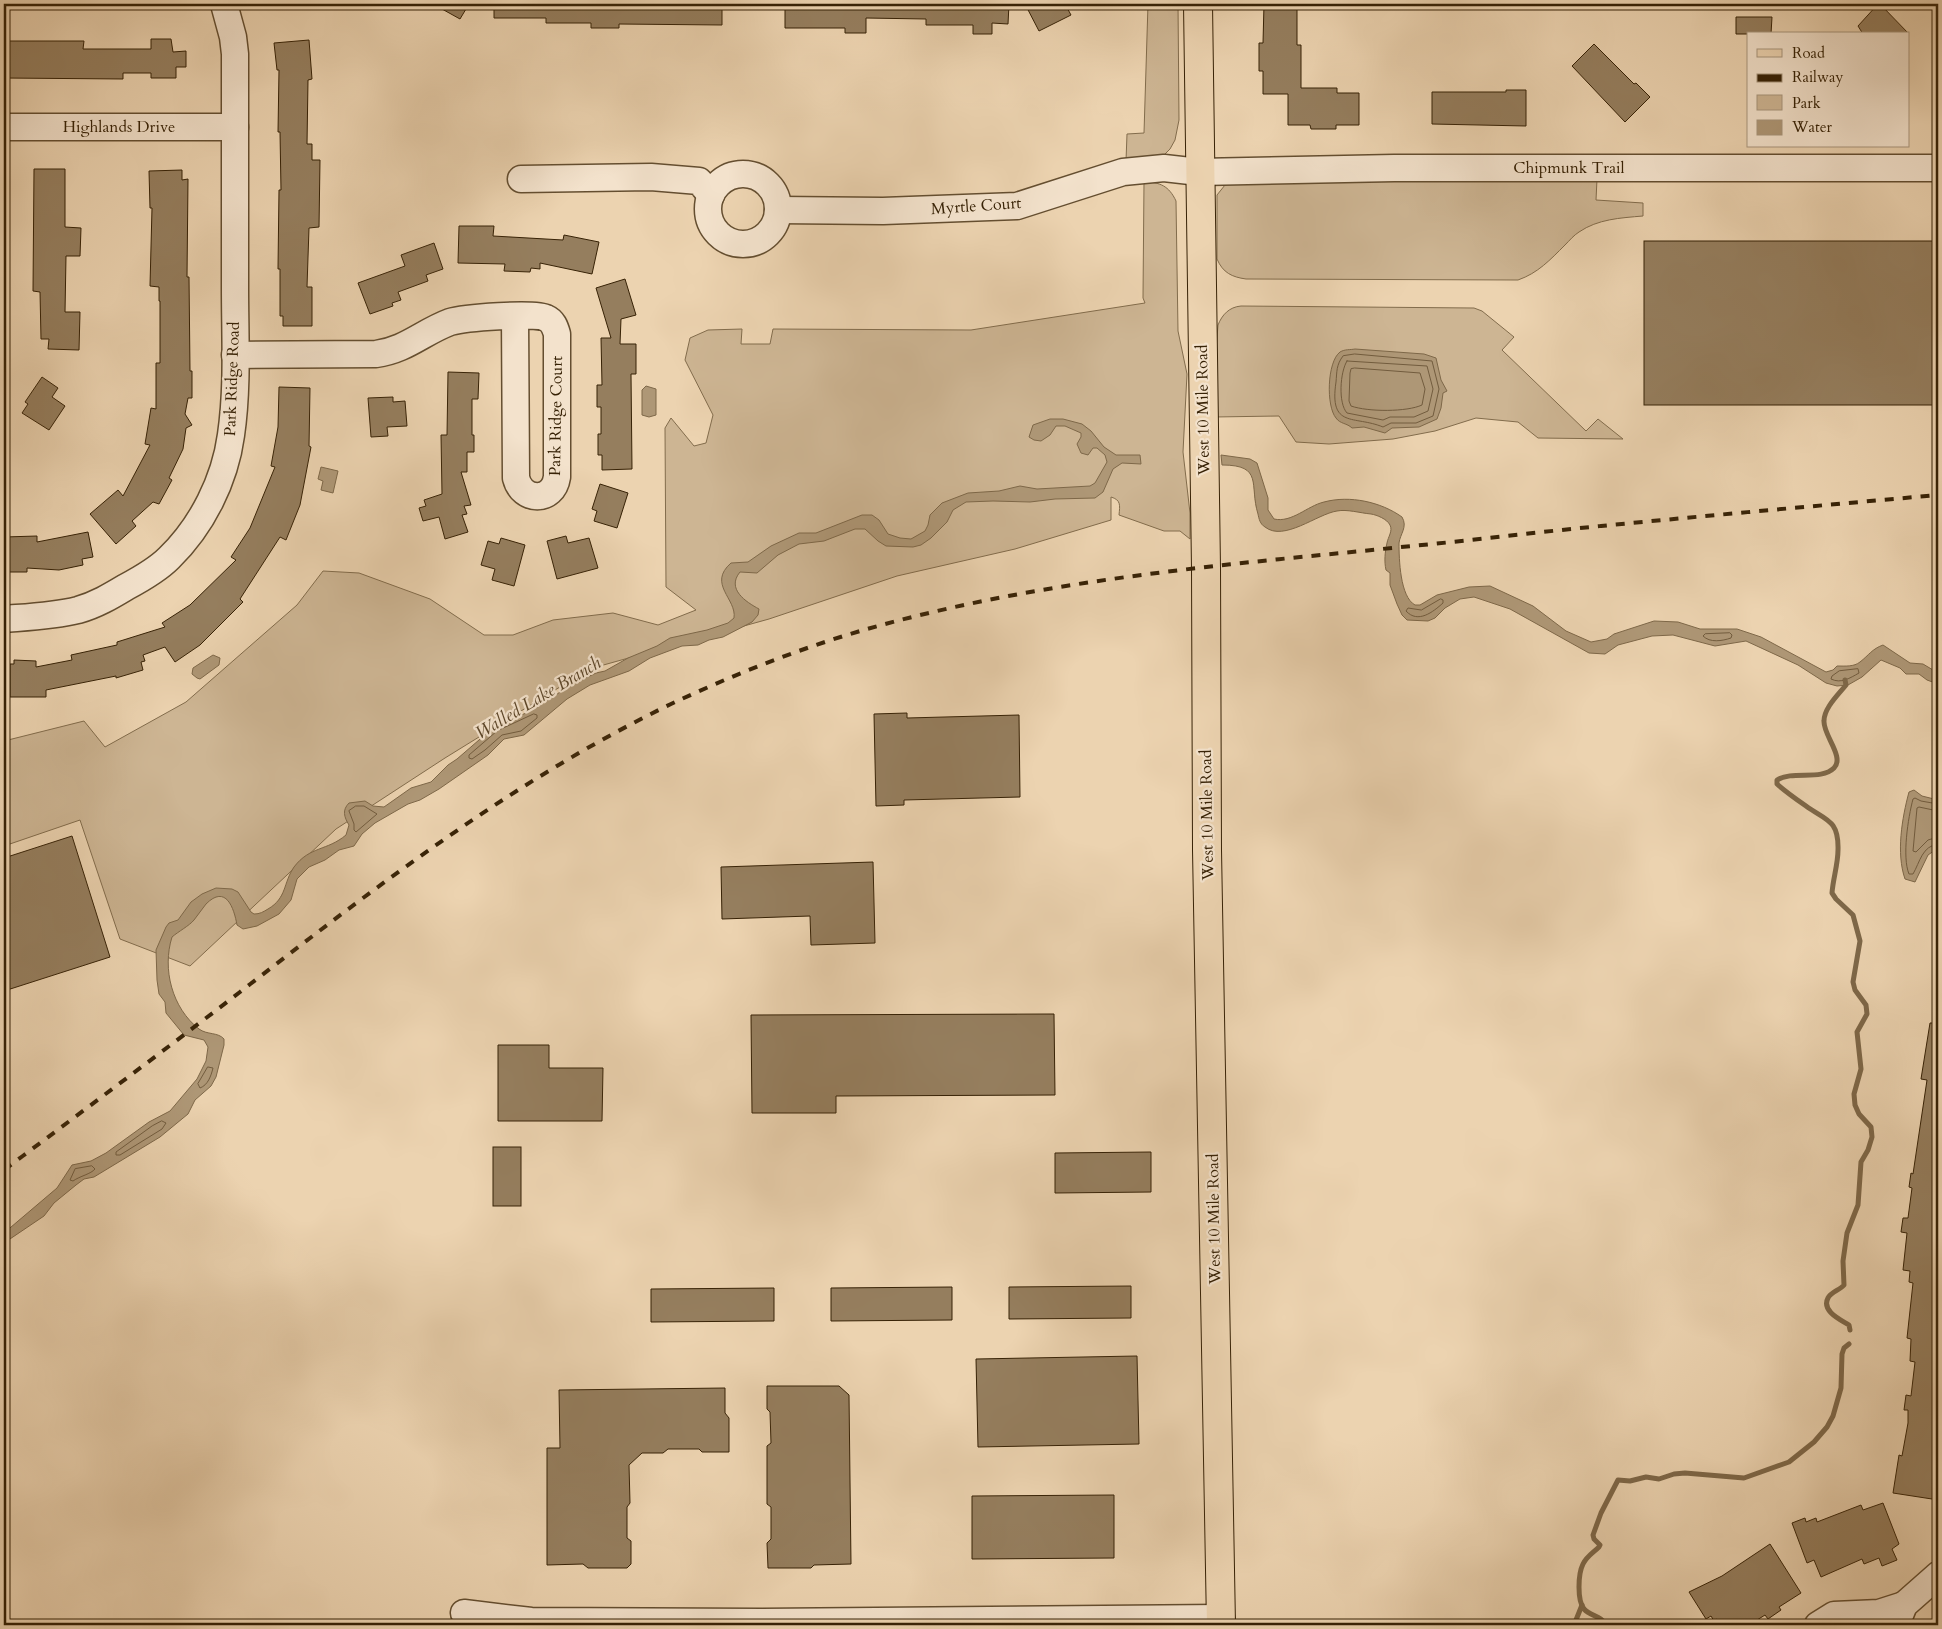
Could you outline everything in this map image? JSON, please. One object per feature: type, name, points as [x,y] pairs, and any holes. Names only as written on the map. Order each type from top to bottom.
[{"type":"main road","name":"West 10 Mile Road","points":[[1198,4],[1206,577],[1207,850],[1221,1622]]},
{"type":"street","name":"Park Ridge Road","points":[[4,619],[78,610],[102,602],[149,574],[169,558],[187,538],[213,496],[226,459],[234,413],[235,54],[233,37],[224,4]]},
{"type":"street","name":"Highlands Drive","points":[[4,127],[235,127]]},
{"type":"street","name":"Myrtle Court","points":[[778,210],[883,211],[1017,206],[1122,172],[1164,168],[1199,172]]},
{"type":"street","name":"Chipmunk Trail","points":[[1199,172],[1394,168],[1938,168]]},
{"type":"street","points":[[744,174],[757,177],[768,185],[776,196],[778,210],[775,223],[768,234],[756,242],[742,244],[729,241],[718,234],[710,222],[708,208],[711,195],[719,184],[730,176],[744,174]]},
{"type":"street","points":[[521,179],[651,177],[699,181],[711,195]]},
{"type":"street","name":"Park Ridge Court","points":[[235,355],[364,354],[387,352],[411,343],[440,327],[460,319],[515,317],[547,318],[552,322],[557,334],[557,477],[552,490],[541,496],[525,493],[517,484],[516,478],[515,317]]},
{"type":"street","points":[[1818,1625],[1834,1615],[1879,1612],[1900,1615],[1938,1575]]},
{"type":"street","points":[[464,1613],[531,1621],[1221,1622]]},
{"type":"green space","points":[[1148,4],[1178,4],[1179,120],[1175,140],[1163,156],[1126,161],[1127,134],[1144,133]]},
{"type":"green space","points":[[1597,179],[1596,200],[1643,203],[1643,216],[1610,220],[1586,228],[1575,235],[1543,266],[1532,274],[1518,280],[1246,279],[1228,274],[1217,259],[1217,195],[1225,185],[1235,182]]},
{"type":"green space","points":[[1144,182],[1155,183],[1167,188],[1176,201],[1178,331],[1187,374],[1183,452],[1190,513],[1190,539],[1180,531],[1164,531],[1119,515],[1119,503],[1111,497],[1111,520],[1015,549],[897,576],[769,619],[589,669],[445,758],[336,829],[190,966],[120,939],[80,820],[4,846],[4,741],[84,721],[105,747],[186,702],[297,605],[323,571],[359,573],[430,599],[484,635],[513,635],[553,620],[613,613],[658,625],[696,610],[666,587],[665,428],[671,418],[694,446],[706,443],[713,415],[685,360],[690,338],[708,330],[742,329],[741,344],[770,344],[773,329],[971,330],[1145,303],[1143,298]]},
{"type":"green space","points":[[1241,306],[1474,308],[1482,311],[1514,337],[1502,350],[1586,431],[1598,419],[1623,439],[1538,438],[1518,422],[1476,418],[1435,431],[1393,439],[1329,444],[1296,442],[1279,416],[1214,417],[1214,375],[1218,325],[1227,312]]},
{"type":"water","points":[[1355,349],[1424,354],[1436,358],[1441,380],[1447,391],[1443,393],[1437,419],[1419,427],[1392,428],[1385,433],[1364,427],[1352,428],[1338,420],[1333,412],[1329,394],[1332,365],[1340,352]]},
{"type":"water","points":[[646,386],[656,389],[656,415],[649,417],[642,415],[642,390]]},
{"type":"water","points":[[1050,419],[1063,419],[1082,424],[1091,431],[1104,447],[1116,455],[1140,455],[1141,464],[1122,463],[1113,469],[1103,492],[1095,498],[1030,502],[966,502],[953,510],[947,522],[931,538],[921,545],[913,547],[886,546],[865,529],[855,529],[824,541],[799,544],[778,555],[757,573],[740,572],[736,578],[735,584],[739,594],[759,609],[758,615],[752,622],[723,637],[698,645],[682,646],[650,658],[629,671],[590,685],[567,699],[524,735],[504,739],[488,755],[439,789],[375,823],[362,834],[354,846],[339,850],[325,860],[309,867],[297,879],[291,900],[279,914],[257,926],[243,929],[237,925],[234,912],[228,901],[224,897],[219,896],[213,898],[192,922],[172,937],[168,962],[172,987],[182,1010],[199,1029],[219,1035],[224,1039],[216,1077],[211,1086],[195,1100],[188,1114],[160,1137],[94,1177],[84,1179],[54,1203],[44,1216],[4,1243],[4,1233],[57,1188],[72,1165],[91,1161],[106,1153],[149,1122],[170,1111],[197,1079],[206,1061],[208,1047],[204,1040],[184,1035],[166,1013],[165,1002],[159,994],[157,980],[156,950],[166,927],[169,923],[178,920],[191,902],[202,894],[216,888],[232,889],[238,892],[251,912],[258,914],[263,912],[279,900],[294,867],[300,860],[306,855],[332,844],[346,835],[349,825],[345,811],[349,803],[365,801],[373,806],[384,807],[411,788],[431,782],[448,765],[494,727],[526,713],[575,683],[605,671],[670,638],[707,630],[728,623],[734,618],[734,611],[722,585],[722,578],[724,571],[731,563],[748,562],[771,546],[799,533],[816,533],[862,515],[872,515],[879,520],[888,534],[911,539],[925,531],[930,515],[942,503],[968,493],[999,491],[1020,486],[1037,489],[1090,486],[1095,483],[1107,462],[1105,455],[1097,448],[1093,448],[1088,455],[1081,453],[1077,444],[1081,433],[1065,426],[1056,426],[1050,435],[1041,441],[1029,437],[1033,425]]},
{"type":"water","points":[[1221,455],[1250,459],[1257,463],[1268,498],[1268,510],[1274,519],[1287,519],[1318,504],[1344,499],[1365,501],[1385,507],[1402,517],[1404,527],[1399,543],[1401,577],[1406,594],[1415,605],[1420,605],[1437,595],[1469,587],[1490,586],[1533,606],[1566,631],[1591,642],[1607,639],[1614,634],[1654,621],[1678,622],[1700,629],[1737,629],[1761,637],[1826,672],[1833,670],[1837,666],[1858,664],[1873,650],[1883,645],[1910,663],[1923,664],[1938,673],[1938,684],[1927,680],[1919,674],[1906,674],[1900,668],[1881,660],[1862,677],[1848,685],[1837,686],[1826,683],[1798,665],[1746,641],[1715,646],[1673,635],[1652,636],[1618,645],[1605,654],[1589,653],[1510,609],[1474,597],[1460,599],[1428,621],[1407,620],[1402,615],[1397,604],[1390,585],[1390,573],[1386,570],[1385,553],[1391,530],[1387,521],[1373,515],[1341,511],[1329,513],[1291,529],[1273,531],[1263,526],[1260,521],[1254,486],[1249,473],[1235,466],[1222,465]]},
{"type":"water","points":[[321,467],[338,471],[333,493],[321,490],[323,481],[318,479]]},
{"type":"water","points":[[213,655],[220,658],[219,665],[200,679],[192,674],[193,668]]},
{"type":"water","points":[[1914,790],[1922,796],[1938,800],[1938,848],[1928,855],[1915,882],[1905,879],[1900,847],[1906,802],[1909,792]]},
{"type":"building","points":[[433,4],[469,4],[460,19]]},
{"type":"building","points":[[494,4],[722,4],[722,25],[619,24],[619,28],[591,28],[591,23],[546,23],[546,18],[494,18]]},
{"type":"building","points":[[785,4],[1009,4],[1008,24],[992,23],[992,34],[973,34],[973,25],[926,25],[926,19],[866,18],[866,33],[845,33],[845,28],[785,28]]},
{"type":"building","points":[[1025,4],[1065,4],[1071,15],[1039,31]]},
{"type":"building","points":[[1264,4],[1297,4],[1297,45],[1301,45],[1301,88],[1337,88],[1337,93],[1359,93],[1359,125],[1336,125],[1336,129],[1311,129],[1310,125],[1288,125],[1288,94],[1263,94],[1263,71],[1259,71],[1259,43],[1263,43]]},
{"type":"building","points":[[1880,4],[1907,32],[1862,32],[1858,26]]},
{"type":"building","points":[[1736,17],[1772,17],[1771,32],[1736,34]]},
{"type":"building","points":[[151,39],[171,39],[173,52],[186,51],[186,67],[176,67],[176,78],[151,78],[151,73],[123,73],[123,79],[4,78],[4,59],[9,59],[9,41],[84,41],[83,49],[151,49]]},
{"type":"building","points":[[309,40],[312,79],[308,80],[307,144],[312,144],[312,160],[320,160],[319,227],[309,228],[307,287],[312,287],[312,326],[283,326],[283,316],[280,316],[280,269],[278,269],[279,190],[281,190],[280,132],[278,132],[279,70],[277,70],[274,43]]},
{"type":"building","points":[[1594,44],[1634,84],[1636,83],[1650,97],[1625,122],[1572,66]]},
{"type":"building","points":[[1506,90],[1526,90],[1526,126],[1432,124],[1432,92],[1506,92]]},
{"type":"building","points":[[34,169],[65,169],[65,227],[81,228],[80,256],[66,256],[65,312],[80,312],[79,350],[48,349],[49,339],[41,339],[40,292],[33,291]]},
{"type":"building","points":[[182,170],[182,180],[188,179],[187,277],[189,277],[190,371],[192,371],[192,398],[188,398],[185,414],[192,425],[186,428],[183,449],[169,478],[172,480],[159,504],[153,502],[132,521],[136,526],[116,544],[90,514],[118,490],[123,496],[150,445],[145,444],[151,408],[156,409],[156,363],[160,363],[160,301],[159,287],[150,286],[152,208],[150,208],[149,171]]},
{"type":"building","points":[[459,226],[494,226],[493,236],[563,240],[564,235],[599,242],[592,274],[540,263],[540,269],[531,268],[530,272],[504,271],[505,264],[458,263]]},
{"type":"building","points":[[1644,241],[1938,241],[1938,405],[1644,405]]},
{"type":"building","points":[[434,243],[443,269],[426,275],[428,281],[398,292],[401,300],[392,303],[393,306],[370,314],[358,283],[405,266],[401,255]]},
{"type":"building","points":[[625,279],[636,315],[621,319],[620,344],[636,344],[636,374],[631,374],[632,469],[602,470],[602,455],[598,455],[598,434],[601,434],[601,407],[597,407],[597,385],[602,385],[601,338],[611,338],[596,288]]},
{"type":"building","points":[[448,372],[479,373],[478,399],[472,399],[474,452],[467,452],[467,472],[461,472],[471,505],[464,506],[467,514],[462,515],[468,532],[445,539],[439,517],[423,521],[419,508],[426,506],[424,500],[442,494],[441,435],[447,435]]},
{"type":"building","points":[[42,377],[58,388],[52,397],[65,406],[49,430],[22,413],[28,404],[25,402]]},
{"type":"building","points":[[279,387],[310,388],[309,446],[311,447],[300,505],[286,540],[280,537],[240,599],[243,602],[200,645],[175,662],[165,647],[143,655],[145,661],[141,662],[143,670],[116,678],[116,676],[46,690],[46,697],[10,697],[10,664],[14,664],[14,660],[36,661],[36,667],[72,660],[71,655],[117,645],[117,642],[165,627],[162,623],[190,605],[236,560],[231,557],[250,528],[275,467],[271,466],[278,427]]},
{"type":"building","points":[[393,397],[393,402],[405,401],[407,426],[387,427],[388,436],[371,437],[368,398]]},
{"type":"building","points":[[600,484],[628,493],[617,528],[594,521],[597,511],[592,509]]},
{"type":"building","points":[[88,532],[93,557],[82,559],[83,565],[59,570],[27,568],[27,572],[4,572],[4,537],[37,536],[37,542]]},
{"type":"building","points":[[566,536],[568,543],[589,538],[598,568],[557,579],[547,541]]},
{"type":"building","points":[[501,538],[525,545],[514,586],[492,580],[495,569],[481,565],[488,541],[499,544]]},
{"type":"building","points":[[907,713],[907,718],[1019,715],[1020,797],[904,800],[904,805],[876,806],[874,714]]},
{"type":"building","points":[[72,836],[110,957],[4,991],[4,858]]},
{"type":"building","points":[[873,862],[875,943],[811,945],[810,916],[722,919],[721,867]]},
{"type":"building","points":[[1054,1014],[1055,1095],[836,1096],[836,1113],[752,1113],[751,1015]]},
{"type":"building","points":[[1930,1023],[1938,1023],[1938,1499],[1893,1493],[1899,1455],[1902,1456],[1908,1423],[1908,1410],[1904,1410],[1906,1395],[1911,1396],[1915,1362],[1910,1361],[1911,1339],[1907,1338],[1913,1283],[1909,1282],[1910,1271],[1903,1270],[1907,1233],[1901,1232],[1903,1218],[1908,1218],[1912,1188],[1909,1187],[1911,1173],[1913,1174],[1927,1080],[1921,1079]]},
{"type":"building","points":[[498,1045],[549,1045],[549,1068],[603,1068],[602,1121],[498,1121]]},
{"type":"building","points":[[493,1147],[521,1147],[521,1206],[493,1206]]},
{"type":"building","points":[[1151,1152],[1151,1192],[1055,1193],[1055,1153]]},
{"type":"building","points":[[1131,1286],[1131,1318],[1009,1319],[1009,1287]]},
{"type":"building","points":[[952,1287],[952,1320],[831,1321],[831,1288]]},
{"type":"building","points":[[774,1288],[774,1321],[651,1322],[651,1289]]},
{"type":"building","points":[[1137,1356],[1139,1444],[978,1447],[976,1359]]},
{"type":"building","points":[[767,1386],[839,1386],[849,1395],[851,1564],[814,1565],[811,1568],[768,1568],[767,1543],[771,1539],[771,1507],[767,1504],[767,1446],[771,1443],[770,1412],[767,1409]]},
{"type":"building","points":[[725,1388],[725,1413],[729,1418],[729,1452],[702,1452],[699,1449],[668,1449],[663,1453],[642,1453],[629,1465],[630,1503],[627,1507],[627,1538],[631,1541],[631,1564],[627,1568],[588,1568],[583,1564],[547,1565],[547,1448],[560,1448],[559,1390]]},
{"type":"building","points":[[1114,1495],[1114,1558],[972,1559],[972,1496]]},
{"type":"building","points":[[1883,1503],[1899,1544],[1892,1549],[1897,1560],[1882,1566],[1879,1558],[1864,1564],[1862,1559],[1821,1577],[1814,1560],[1807,1563],[1792,1523],[1805,1518],[1806,1522],[1816,1518],[1817,1522],[1861,1505],[1863,1510]]},
{"type":"building","points":[[1770,1544],[1801,1593],[1779,1607],[1781,1610],[1768,1619],[1765,1615],[1749,1625],[1720,1625],[1717,1619],[1714,1621],[1711,1616],[1706,1619],[1689,1592],[1722,1576]]},
{"type":"waterway","points":[[1845,680],[1846,685],[1826,711],[1824,721],[1837,758],[1834,768],[1822,774],[1784,777],[1777,780],[1777,784],[1825,818],[1833,826],[1838,840],[1838,850],[1832,893],[1853,915],[1860,941],[1853,982],[1855,990],[1866,1005],[1867,1014],[1857,1032],[1861,1069],[1854,1094],[1855,1105],[1859,1114],[1871,1127],[1872,1137],[1868,1150],[1861,1162],[1858,1205],[1847,1233],[1843,1261],[1844,1285],[1829,1296],[1827,1303],[1829,1311],[1849,1325],[1850,1330]]},
{"type":"waterway","points":[[1606,1625],[1601,1619],[1584,1609],[1580,1600],[1579,1580],[1581,1568],[1585,1561],[1600,1545],[1593,1535],[1601,1513],[1618,1480],[1630,1481],[1646,1477],[1659,1479],[1685,1473],[1744,1478],[1789,1462],[1814,1442],[1827,1427],[1833,1416],[1841,1388],[1842,1354],[1844,1348],[1849,1344]]},
{"type":"waterway","points":[[1574,1625],[1582,1605]]},
{"type":"railway","points":[[4,1170],[395,874],[502,801],[557,766],[671,704],[721,681],[799,651],[878,626],[944,610],[1076,584],[1278,559],[1577,528],[1938,495]]},
{"type":"water label","name":"Walled Lake Branch","points":[[538,698]]}]
